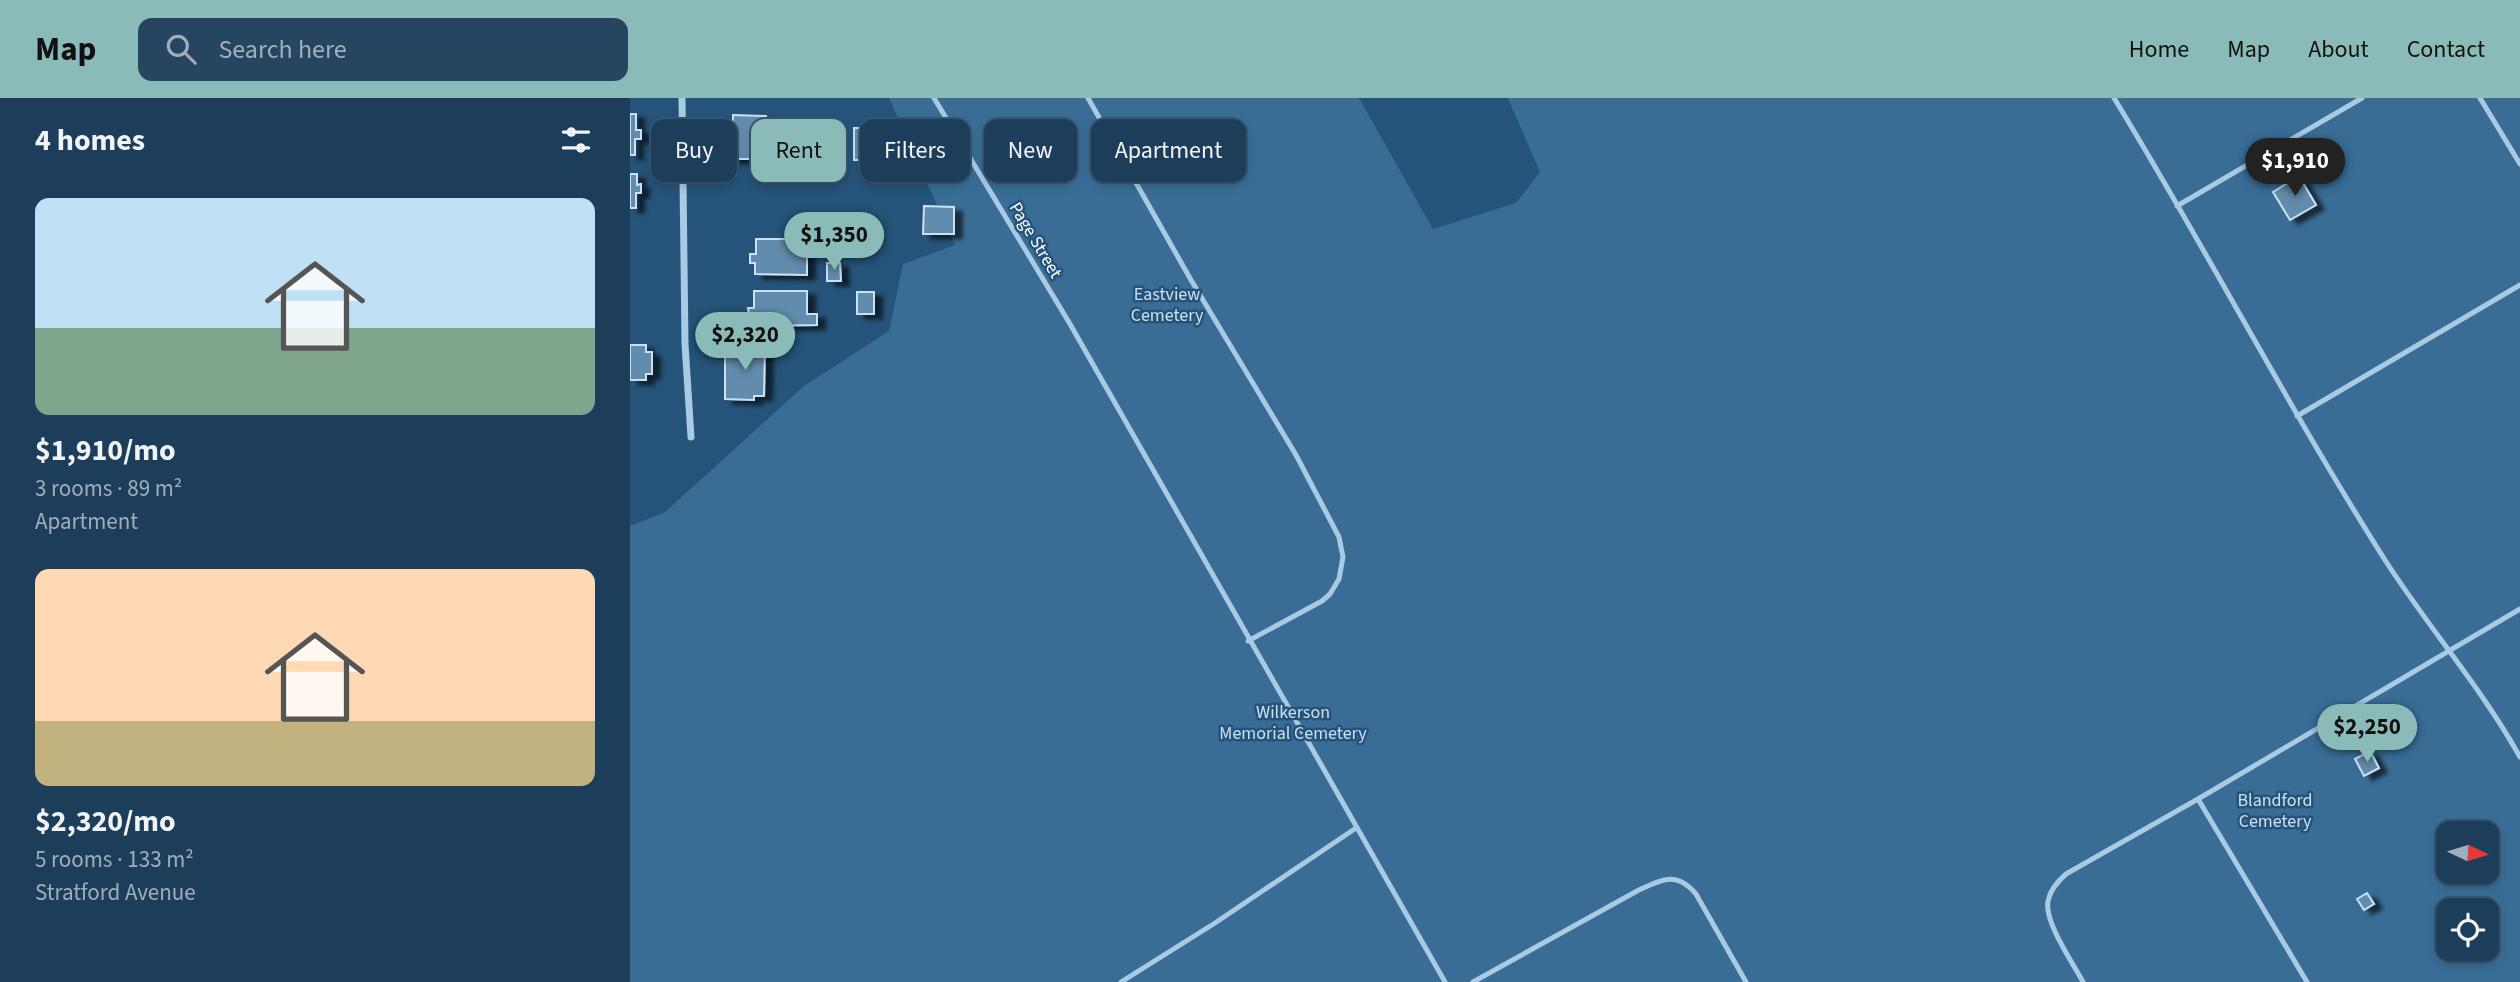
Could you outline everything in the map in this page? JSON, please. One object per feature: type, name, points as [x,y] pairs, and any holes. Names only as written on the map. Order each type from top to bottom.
[{"type":"street","points":[[682,98],[685,344],[691,437]]},
{"type":"lane","name":"Page Street","points":[[934,98],[1070,324],[1248,641],[1445,982]]},
{"type":"lane","points":[[1088,98],[1191,280],[1296,454],[1339,537],[1343,557],[1339,579],[1330,594],[1248,641]]},
{"type":"lane","points":[[2114,98],[2297,416],[2387,562],[2496,714],[2520,757]]},
{"type":"lane","points":[[2177,206],[2362,98]]},
{"type":"lane","points":[[2480,98],[2520,164]]},
{"type":"lane","points":[[2297,416],[2520,285]]},
{"type":"lane","points":[[2083,982],[2049,918],[2048,901],[2057,882],[2066,874],[2451,651],[2520,608]]},
{"type":"lane","points":[[2198,799],[2307,982]]},
{"type":"lane","points":[[1121,982],[1215,923],[1356,828]]},
{"type":"lane","points":[[1474,982],[1637,891],[1662,879],[1676,878],[1689,885],[1696,894],[1746,982]]},
{"type":"green space","points":[[889,98],[1359,98],[1433,229],[1516,203],[1540,172],[1508,98],[2520,98],[2520,982],[630,982],[630,526],[665,512],[804,386],[889,331],[903,264],[955,245],[927,182],[970,182],[970,119],[898,119]]},
{"type":"building","points":[[630,114],[636,114],[636,130],[641,130],[641,139],[635,139],[635,155],[630,155]]},
{"type":"building","points":[[733,115],[766,116],[766,119],[751,119],[751,159],[737,159],[737,119],[733,119]]},
{"type":"building","points":[[854,128],[860,128],[860,160],[854,160]]},
{"type":"building","points":[[630,174],[637,174],[637,185],[641,184],[641,193],[636,193],[636,208],[630,208]]},
{"type":"building","points":[[2299,176],[2316,205],[2290,220],[2273,192]]},
{"type":"building","points":[[924,206],[954,207],[954,234],[923,234]]},
{"type":"building","points":[[756,239],[807,239],[807,275],[755,274],[755,263],[750,263],[750,254],[756,254]]},
{"type":"building","points":[[827,263],[840,263],[841,281],[827,281]]},
{"type":"building","points":[[754,291],[807,291],[807,314],[817,314],[817,325],[754,326],[754,315],[749,315],[748,308],[754,308]]},
{"type":"building","points":[[857,292],[874,292],[874,314],[857,314]]},
{"type":"building","points":[[630,345],[646,345],[646,352],[652,352],[652,374],[646,374],[646,380],[630,380]]},
{"type":"building","points":[[725,346],[765,346],[764,396],[754,396],[754,400],[725,399]]},
{"type":"building","points":[[2370,751],[2379,768],[2364,776],[2355,759]]},
{"type":"building","points":[[2367,893],[2374,904],[2364,910],[2357,899]]},
{"type":"park label","name":"Eastview Cemetery","points":[[1167,304]]},
{"type":"park label","name":"Wilkerson Memorial Cemetery","points":[[1293,722]]},
{"type":"park label","name":"Blandford Cemetery","points":[[2275,810]]}]
